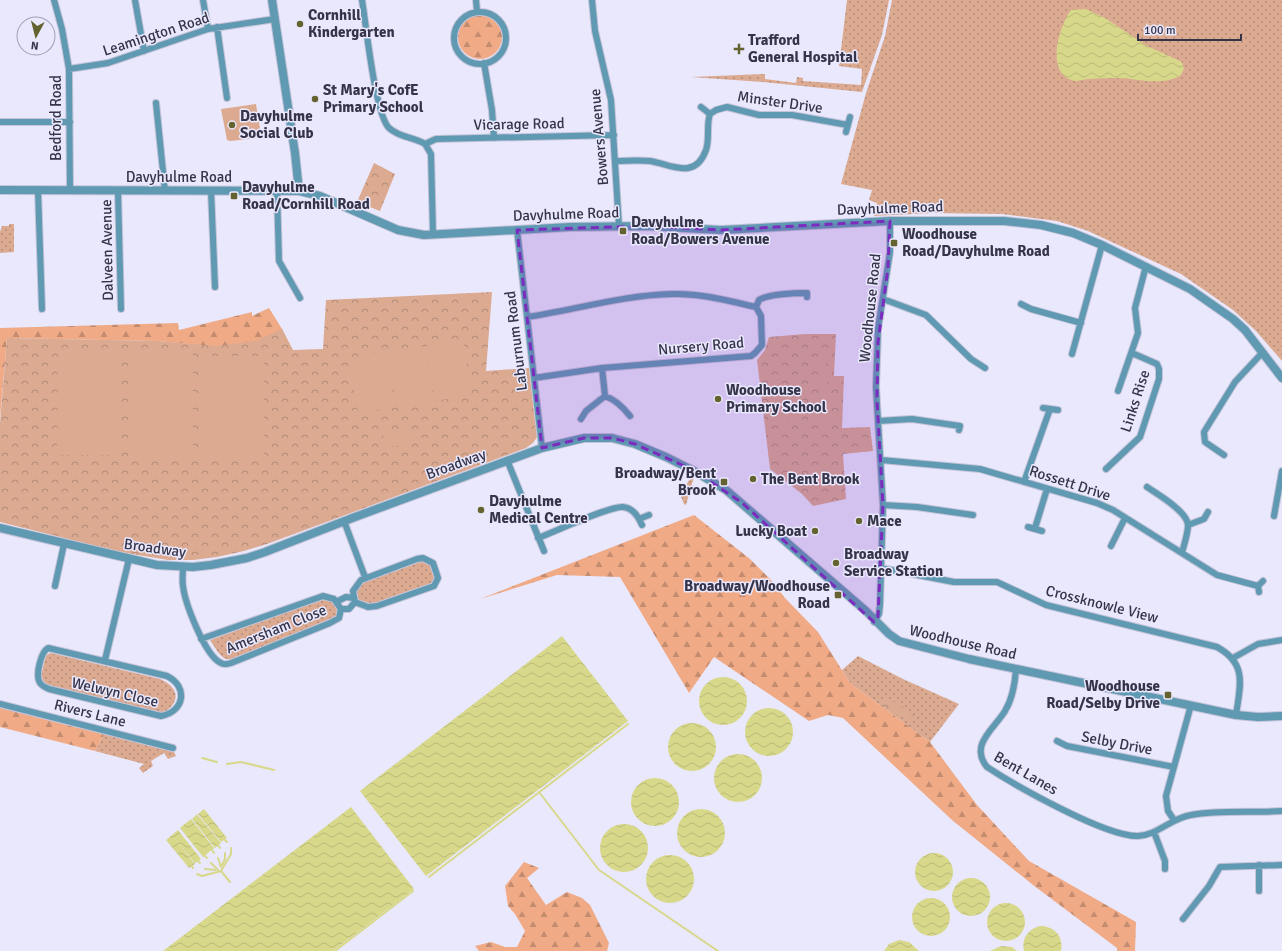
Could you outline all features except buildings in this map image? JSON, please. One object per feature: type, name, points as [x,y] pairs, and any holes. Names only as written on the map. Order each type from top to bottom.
[{"type":"street","name":"Bedford Road","points":[[54,0],[62,29],[69,68],[70,190]]},
{"type":"street","points":[[135,0],[144,51]]},
{"type":"street","points":[[203,0],[208,29]]},
{"type":"street","points":[[272,0],[295,153],[299,191]]},
{"type":"street","points":[[362,0],[378,104],[384,122],[396,134],[425,144],[431,154],[433,234]]},
{"type":"street","points":[[476,0],[477,12]]},
{"type":"street","name":"Bowers Avenue","points":[[592,0],[595,31],[611,94],[619,226]]},
{"type":"street","points":[[486,12],[494,16],[504,30],[506,38],[500,55],[493,60],[484,63],[469,62],[458,52],[454,44],[453,37],[458,23],[470,13],[486,12]]},
{"type":"street","name":"Leamington Road","points":[[69,68],[99,65],[208,29],[275,19]]},
{"type":"street","points":[[217,28],[227,98]]},
{"type":"street","points":[[484,63],[492,110],[494,138]]},
{"type":"street","points":[[156,103],[165,191]]},
{"type":"street","points":[[616,161],[650,161],[680,169],[692,166],[701,159],[706,150],[710,114],[701,107]]},
{"type":"street","name":"Minster Drive","points":[[710,114],[716,110],[727,107],[759,115],[792,115],[848,125]]},
{"type":"street","points":[[846,132],[850,118]]},
{"type":"street","points":[[0,122],[70,122]]},
{"type":"street","name":"Vicarage Road","points":[[425,144],[436,139],[614,135]]},
{"type":"street","name":"Davyhulme Road","points":[[0,190],[299,191],[320,196],[406,232],[433,234],[619,226],[721,230],[890,221],[953,220],[1027,223],[1058,228],[1102,244],[1190,289],[1233,319],[1263,352],[1282,378]]},
{"type":"street","points":[[38,190],[42,309]]},
{"type":"street","points":[[211,190],[215,287]]},
{"type":"street","name":"Dalveen Avenue","points":[[118,191],[121,309]]},
{"type":"street","points":[[277,191],[279,261],[300,298]]},
{"type":"street","name":"Woodhouse Road","points":[[890,221],[890,252],[878,342],[878,421],[883,505],[879,614],[874,622],[899,641],[1016,669],[1236,715],[1258,718],[1282,716]]},
{"type":"street","name":"Laburnum Road","points":[[518,230],[542,448]]},
{"type":"street","points":[[1072,354],[1102,244]]},
{"type":"street","points":[[1118,391],[1138,333],[1134,308],[1146,266]]},
{"type":"street","points":[[527,318],[654,295],[690,295],[756,307],[758,300],[764,297],[796,293],[807,294],[807,297]]},
{"type":"street","points":[[883,299],[926,315],[971,359],[985,368]]},
{"type":"street","points":[[1021,304],[1031,309],[1081,323]]},
{"type":"street","name":"Nursery Road","points":[[534,378],[602,368],[750,356],[759,350],[763,340],[761,316],[756,307]]},
{"type":"street","points":[[1224,456],[1205,442],[1204,432],[1235,382],[1263,352]]},
{"type":"street","name":"Links Rise","points":[[1106,469],[1109,461],[1140,437],[1160,374],[1157,364],[1132,353]]},
{"type":"street","points":[[602,368],[605,396]]},
{"type":"street","points":[[605,396],[612,398],[621,405],[630,416]]},
{"type":"street","points":[[581,419],[586,411],[605,396]]},
{"type":"street","points":[[1043,408],[1058,410]]},
{"type":"street","points":[[1024,482],[1050,409]]},
{"type":"street","points":[[878,421],[912,419],[960,426],[959,430]]},
{"type":"street","name":"Broadway","points":[[0,528],[157,565],[184,567],[212,565],[247,558],[506,460],[542,448],[584,438],[612,438],[635,444],[693,470],[726,490],[741,502],[761,522],[866,611],[874,622]]},
{"type":"street","points":[[506,460],[544,551]]},
{"type":"street","name":"Rossett Drive","points":[[881,460],[970,468],[1097,503],[1125,518],[1217,575],[1260,586]]},
{"type":"street","points":[[1274,516],[1282,471]]},
{"type":"street","points":[[1147,487],[1180,512],[1188,525],[1182,553]]},
{"type":"street","points":[[1035,528],[1047,489]]},
{"type":"street","points":[[883,505],[917,507],[973,515]]},
{"type":"street","points":[[538,538],[616,507],[630,509],[640,522],[649,515]]},
{"type":"street","points":[[1188,525],[1204,519],[1208,512]]},
{"type":"street","points":[[1111,546],[1125,518]]},
{"type":"street","points":[[344,521],[365,578]]},
{"type":"street","points":[[1028,527],[1042,531]]},
{"type":"street","points":[[55,586],[64,544]]},
{"type":"street","points":[[417,558],[423,558],[433,563],[438,578],[434,586],[377,606],[368,607],[354,600],[354,587],[365,578],[417,558]]},
{"type":"street","name":"Welwyn Close","points":[[105,660],[129,559]]},
{"type":"street","name":"Amersham Close","points":[[184,567],[183,585],[185,594],[201,639],[217,660],[226,664],[330,623],[339,618],[339,606],[338,601],[343,598],[354,600],[349,609],[339,606],[331,598],[323,596],[201,639]]},
{"type":"street","name":"Crossknowle View","points":[[881,568],[954,582],[997,582],[1046,605],[1206,643],[1224,650],[1233,658]]},
{"type":"street","points":[[1236,715],[1240,677],[1239,668],[1233,658],[1258,644],[1282,640]]},
{"type":"street","name":"Welwyn Close","points":[[48,648],[105,660],[167,676],[176,680],[180,687],[180,703],[176,709],[168,715],[160,716],[49,689],[42,686],[39,682],[38,676],[43,653],[48,648]]},
{"type":"street","name":"Bent Lanes","points":[[1016,669],[1015,684],[1009,703],[982,741],[980,753],[982,762],[994,772],[1084,819],[1127,835],[1139,836],[1154,832],[1174,820],[1191,815],[1282,811]]},
{"type":"street","name":"Rivers Lane","points":[[0,704],[173,748]]},
{"type":"street","points":[[1174,820],[1168,810],[1166,796],[1191,705]]},
{"type":"street","name":"Selby Drive","points":[[1057,741],[1067,746],[1174,767]]},
{"type":"street","points":[[1154,832],[1165,861],[1165,869]]},
{"type":"street","points":[[1259,865],[1259,891]]},
{"type":"street","points":[[1183,919],[1209,886],[1220,867],[1282,865]]},
{"type":"highlighted area","points":[[890,221],[888,268],[878,342],[877,400],[883,505],[878,617],[874,622],[741,502],[693,470],[635,444],[612,438],[584,438],[542,448],[517,230],[646,226],[721,230]]},
{"type":"green space","points":[[847,0],[889,0],[882,35],[862,92],[763,82],[691,77],[765,74],[765,79],[796,83],[797,77],[803,78],[803,81],[861,85],[862,69],[839,66]]},
{"type":"green space","points":[[892,0],[1282,0],[1282,361],[1256,331],[1233,310],[1181,274],[1088,231],[1057,221],[1002,214],[932,213],[874,216],[877,203],[869,200],[872,190],[841,184],[866,93],[885,36]]},
{"type":"green space","points":[[480,15],[492,19],[498,25],[502,37],[498,49],[492,55],[480,59],[468,55],[462,49],[458,37],[462,25],[468,19]]},
{"type":"green space","points":[[256,104],[261,135],[258,138],[227,140],[221,109]]},
{"type":"green space","points":[[374,163],[395,174],[380,211],[357,202]]},
{"type":"green space","points":[[9,224],[14,224],[14,252],[0,253],[0,232],[2,226],[9,226]]},
{"type":"green space","points":[[492,292],[486,371],[529,368],[537,437],[533,443],[526,448],[267,544],[217,557],[193,560],[168,560],[120,552],[0,522],[0,423],[7,338],[158,341],[215,346],[255,341],[282,329],[293,350],[323,349],[326,300]]},
{"type":"green space","points":[[269,308],[282,329],[295,355],[158,341],[7,338],[0,418],[0,328],[178,323],[179,330],[252,312],[252,316]]},
{"type":"green space","points":[[805,334],[836,334],[834,376],[844,376],[842,428],[870,427],[873,451],[843,454],[846,499],[813,506],[802,494],[770,469],[757,360],[765,350],[769,337]]},
{"type":"green space","points":[[463,340],[472,395],[435,401],[426,346]]},
{"type":"green space","points":[[425,346],[434,401],[397,407],[388,352]]},
{"type":"green space","points":[[386,352],[395,407],[358,413],[349,358]]},
{"type":"green space","points":[[826,352],[829,425],[820,426],[818,353]]},
{"type":"green space","points":[[58,353],[120,353],[120,455],[57,455]]},
{"type":"green space","points":[[130,353],[193,353],[193,457],[130,457]]},
{"type":"green space","points":[[202,356],[264,356],[264,459],[202,459]]},
{"type":"green space","points":[[785,393],[788,422],[774,423],[771,395]]},
{"type":"green space","points":[[412,429],[414,444],[385,447],[383,432]]},
{"type":"green space","points":[[692,476],[694,477],[686,505],[684,504],[680,494]]},
{"type":"green space","points":[[694,515],[750,559],[775,584],[784,597],[818,632],[850,683],[930,742],[977,805],[1029,861],[1136,922],[1135,951],[1117,951],[1117,948],[1033,885],[952,820],[843,718],[828,715],[809,721],[714,657],[689,693],[620,577],[557,575],[480,599]]},
{"type":"green space","points":[[423,561],[430,565],[434,578],[433,583],[406,595],[387,601],[368,603],[359,601],[356,590],[364,581],[415,562]]},
{"type":"green space","points":[[323,599],[334,604],[339,615],[330,621],[233,659],[222,656],[210,640]]},
{"type":"green space","points":[[51,653],[160,679],[166,682],[174,690],[176,694],[174,703],[164,713],[157,712],[44,683],[41,675],[46,655]]},
{"type":"green space","points":[[858,656],[903,679],[959,704],[930,742],[850,683],[842,670]]},
{"type":"green space","points":[[887,698],[914,713],[909,721],[882,706]]},
{"type":"green space","points":[[0,707],[105,733],[95,751],[0,727]]},
{"type":"green space","points":[[105,733],[170,750],[174,752],[176,756],[168,759],[164,753],[151,761],[153,766],[143,773],[139,768],[144,764],[95,751]]},
{"type":"green space","points":[[524,862],[539,868],[527,878],[546,905],[567,892],[582,898],[590,905],[609,943],[607,951],[479,951],[475,946],[491,942],[505,947],[517,947],[525,931],[515,914],[508,906],[505,886]]},
{"type":"water","points":[[1086,9],[1105,18],[1147,46],[1182,62],[1184,69],[1180,76],[1165,81],[1120,78],[1086,79],[1075,81],[1065,77],[1060,70],[1057,60],[1057,49],[1062,27],[1071,10]]},
{"type":"water","points":[[562,636],[628,721],[426,876],[360,791]]},
{"type":"water","points":[[723,677],[732,679],[740,684],[745,692],[747,701],[745,710],[740,718],[732,723],[723,725],[714,723],[706,718],[701,710],[699,701],[701,692],[706,684],[714,679]]},
{"type":"water","points":[[769,708],[778,710],[786,715],[791,723],[793,732],[791,741],[786,749],[778,754],[769,756],[760,754],[752,749],[747,741],[745,732],[747,723],[752,715],[760,710]]},
{"type":"water","points":[[692,723],[701,725],[709,730],[714,738],[716,747],[714,756],[709,764],[701,769],[692,771],[683,769],[675,764],[670,756],[668,747],[670,738],[675,730],[683,725]]},
{"type":"water","points":[[738,754],[747,756],[755,761],[760,769],[762,778],[760,787],[755,795],[747,800],[738,802],[729,800],[721,795],[716,787],[714,778],[716,769],[721,761],[729,756]]},
{"type":"water","points":[[655,778],[664,780],[672,785],[677,793],[679,802],[677,811],[672,819],[664,824],[655,826],[646,824],[638,819],[633,811],[631,802],[633,793],[638,785],[646,780]]},
{"type":"water","points":[[351,807],[414,889],[333,951],[163,951]]},
{"type":"water","points":[[204,809],[227,838],[221,842],[198,814]]},
{"type":"water","points":[[701,809],[710,811],[718,816],[723,824],[725,833],[723,842],[718,850],[710,855],[701,857],[692,855],[684,850],[679,842],[677,833],[679,824],[684,816],[692,811]]},
{"type":"water","points":[[197,814],[221,843],[215,848],[192,819]]},
{"type":"water","points":[[191,819],[214,848],[203,857],[180,828]]},
{"type":"water","points":[[624,824],[633,826],[641,831],[646,839],[648,848],[646,857],[641,865],[633,870],[624,872],[615,870],[607,865],[602,857],[600,848],[602,839],[607,831],[615,826]]},
{"type":"water","points":[[178,830],[201,859],[195,863],[172,835]]},
{"type":"water","points":[[172,835],[195,864],[189,868],[166,840]]},
{"type":"water","points":[[930,853],[938,853],[948,858],[952,865],[952,879],[948,886],[938,891],[930,891],[920,886],[918,883],[915,876],[915,868],[920,858],[923,856]]},
{"type":"water","points":[[670,855],[679,857],[687,862],[692,870],[694,879],[692,888],[687,896],[679,901],[670,903],[661,901],[653,896],[648,888],[646,879],[648,870],[653,862],[661,857]]},
{"type":"water","points":[[967,878],[975,878],[985,883],[989,890],[989,904],[985,911],[975,916],[967,916],[957,911],[955,908],[952,901],[952,893],[957,883],[960,881]]},
{"type":"water","points":[[927,898],[935,898],[945,903],[949,910],[949,924],[945,931],[935,936],[927,936],[917,931],[915,928],[912,921],[912,913],[917,903],[920,901]]},
{"type":"water","points":[[1002,903],[1010,903],[1020,908],[1024,915],[1024,929],[1020,936],[1010,941],[1002,941],[992,936],[990,933],[987,926],[987,918],[992,908],[995,906]]},
{"type":"water","points":[[1040,926],[1050,928],[1057,933],[1061,941],[1061,951],[1024,951],[1023,947],[1026,935],[1032,929]]},
{"type":"water","points":[[899,940],[909,942],[919,951],[884,951],[889,944]]},
{"type":"water","points":[[1001,946],[1012,947],[1017,951],[990,951]]},
{"type":"waterway","points":[[429,877],[628,724]]},
{"type":"waterway","points":[[202,758],[217,762]]},
{"type":"waterway","points":[[227,764],[241,762],[274,770]]},
{"type":"waterway","points":[[539,792],[599,870],[718,951]]},
{"type":"waterway","points":[[221,871],[231,854],[231,848]]},
{"type":"waterway","points":[[222,865],[225,859],[225,853]]},
{"type":"waterway","points":[[218,858],[221,867]]},
{"type":"waterway","points":[[211,863],[218,870]]},
{"type":"waterway","points":[[205,869],[215,870]]},
{"type":"waterway","points":[[221,871],[230,882]]},
{"type":"waterway","points":[[197,874],[202,876],[221,871]]},
{"type":"waterway","points":[[335,951],[413,891]]},
{"type":"place","name":"Cornhill Kindergarten","points":[[300,24]]},
{"type":"place","name":"Trafford General Hospital","points":[[739,49]]},
{"type":"place","name":"St Mary's CofE Primary School","points":[[315,99]]},
{"type":"place","name":"Davyhulme Social Club","points":[[232,125]]},
{"type":"place","name":"Davyhulme Road/Cornhill Road","points":[[234,196]]},
{"type":"place","name":"Davyhulme Road/Bowers Avenue","points":[[623,231]]},
{"type":"place","name":"Woodhouse Road/Davyhulme Road","points":[[894,243]]},
{"type":"place","name":"Woodhouse Primary School","points":[[718,399]]},
{"type":"place","name":"The Bent Brook","points":[[753,479]]},
{"type":"place","name":"Broadway/Bent Brook","points":[[724,482]]},
{"type":"place","name":"Davyhulme Medical Centre","points":[[481,510]]},
{"type":"place","name":"Mace","points":[[859,521]]},
{"type":"place","name":"Lucky Boat","points":[[815,531]]},
{"type":"place","name":"Broadway Service Station","points":[[836,563]]},
{"type":"place","name":"Broadway/Woodhouse Road","points":[[838,595]]},
{"type":"place","name":"Woodhouse Road/Selby Drive","points":[[1168,695]]}]
